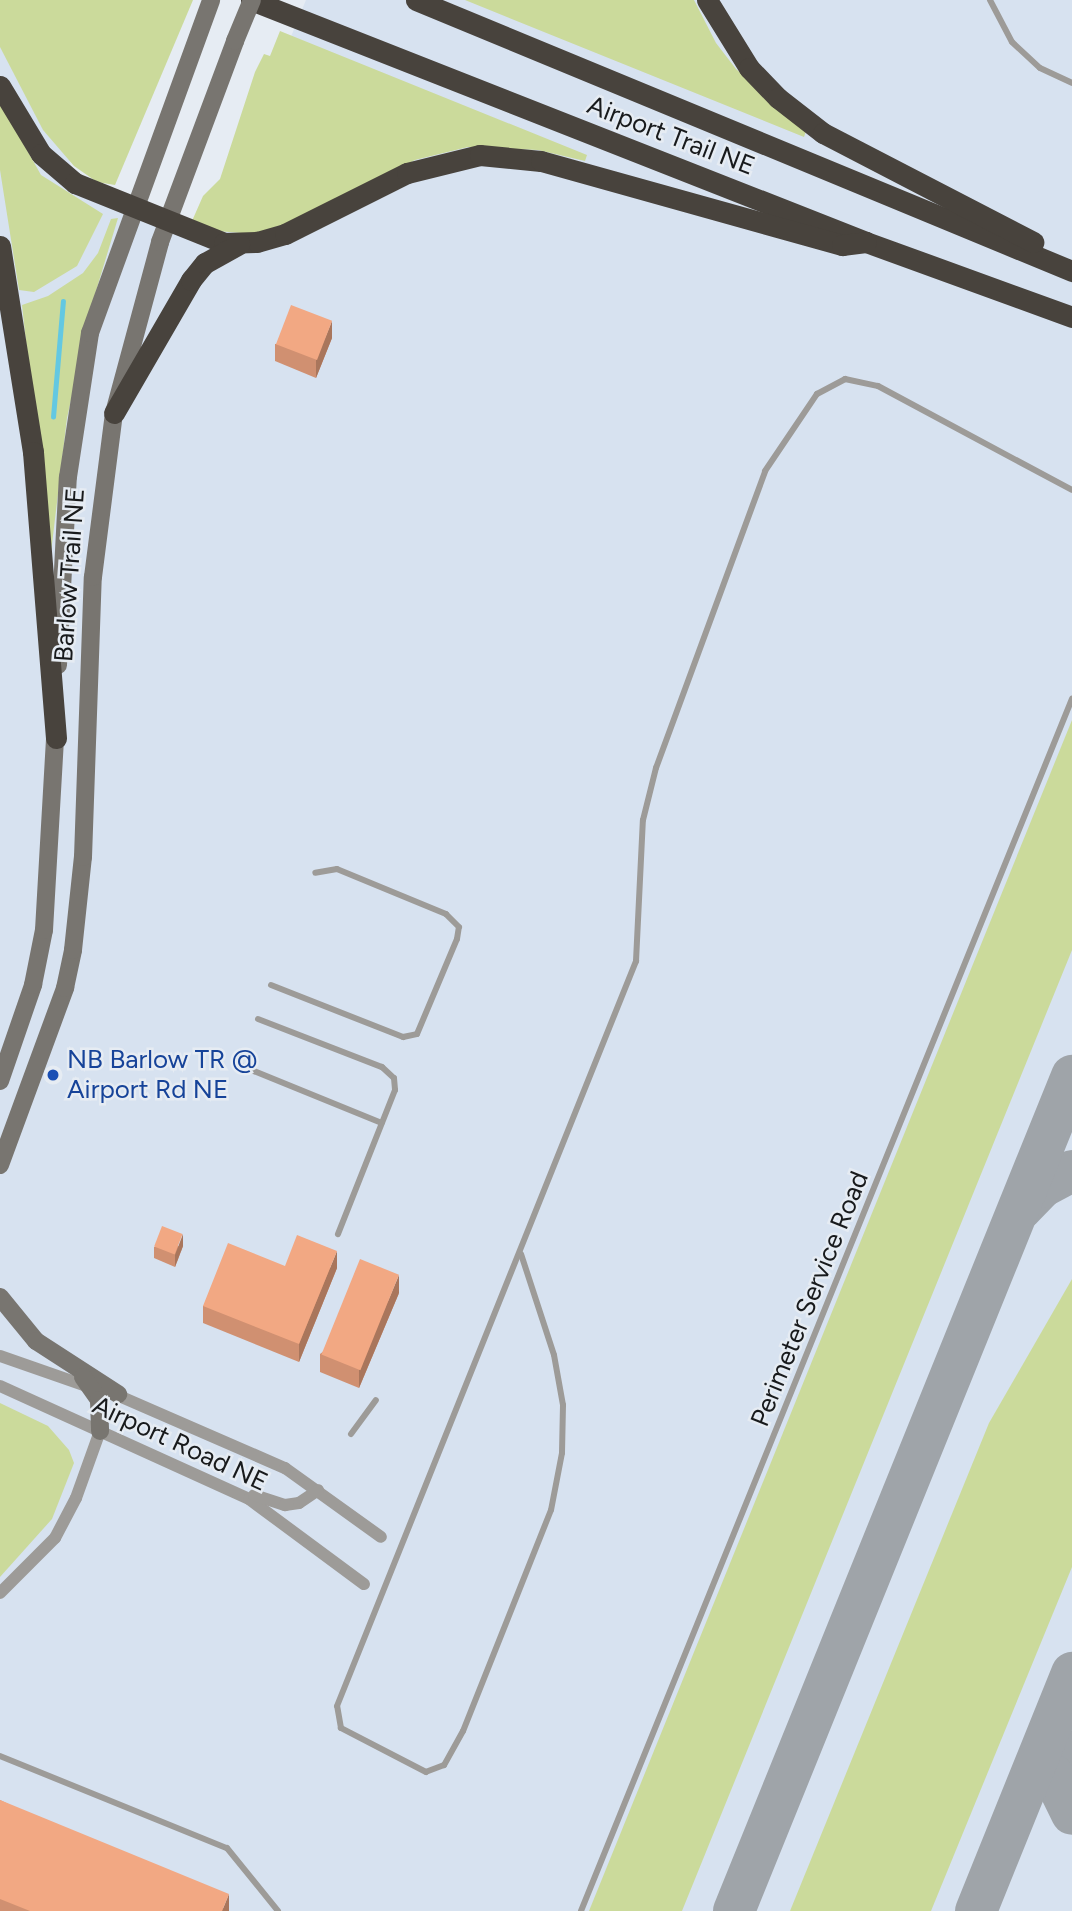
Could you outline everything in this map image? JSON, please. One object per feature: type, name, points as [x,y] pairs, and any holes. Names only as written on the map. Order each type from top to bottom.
[{"type":"highway","name":"Airport Trail NE","points":[[252,0],[866,242],[1072,317]]},
{"type":"highway","name":"Airport Trail NE","points":[[416,0],[1072,271]]},
{"type":"highway","points":[[708,0],[749,68],[778,98],[822,133],[1072,263]]},
{"type":"highway","points":[[0,86],[24,131],[57,169],[94,193],[206,239],[239,244]]},
{"type":"highway","points":[[114,413],[191,280],[205,263],[239,244],[285,234],[407,173],[480,155],[541,161],[842,245],[866,242]]},
{"type":"highway","points":[[0,246],[33,452],[56,738]]},
{"type":"main road","name":"Barlow Trail NE","points":[[0,1081],[33,985],[44,930],[56,738],[62,550],[72,429],[90,334],[132,208],[211,0]]},
{"type":"main road","name":"Barlow Trail NE","points":[[0,1165],[65,988],[73,950],[83,857],[93,578],[114,413],[167,222],[252,0]]},
{"type":"main road","points":[[0,1180],[11,1138]]},
{"type":"main road","points":[[0,1297],[22,1329],[55,1354],[118,1394]]},
{"type":"main road","points":[[55,1354],[92,1388],[103,1413],[100,1431]]},
{"type":"street","points":[[0,1356],[92,1388],[118,1394],[254,1452],[318,1490],[381,1537]]},
{"type":"street","name":"Airport Road NE","points":[[0,1386],[208,1477],[274,1514],[364,1584]]},
{"type":"street","points":[[0,1593],[55,1538],[75,1499],[100,1431]]},
{"type":"street","points":[[208,1477],[285,1505],[299,1503],[318,1490]]},
{"type":"lane","points":[[990,0],[1012,42],[1040,68],[1072,83]]},
{"type":"lane","points":[[521,1254],[554,1355],[563,1405],[562,1453],[551,1510],[463,1731],[444,1765],[426,1772],[341,1728],[337,1706],[521,1254],[636,961],[643,820],[660,756],[765,471],[817,394],[845,379],[878,386],[1072,490]]},
{"type":"lane","name":"Perimeter Service Road","points":[[581,1911],[1072,699]]},
{"type":"lane","points":[[271,985],[403,1037],[417,1034],[457,939],[459,927],[446,914],[337,869],[314,873]]},
{"type":"lane","points":[[258,1019],[382,1067],[394,1078],[396,1090],[338,1234]]},
{"type":"lane","points":[[239,1065],[382,1123]]},
{"type":"lane","points":[[351,1434],[376,1400]]},
{"type":"lane","points":[[0,1756],[226,1848],[278,1911]]},
{"type":"shaded area","points":[[306,0],[1072,0],[1072,1911],[0,1911],[0,14],[47,66],[73,175],[211,231]]},
{"type":"green space","points":[[0,0],[193,0],[115,185],[97,182],[74,166],[43,130],[0,47]]},
{"type":"green space","points":[[465,0],[694,0],[716,43],[736,69],[806,131],[804,137]]},
{"type":"green space","points":[[280,31],[587,155],[585,161],[538,150],[468,147],[415,160],[300,219],[254,234],[217,231],[192,221],[203,196],[220,179],[255,72],[264,54],[270,56]]},
{"type":"green space","points":[[0,102],[41,175],[103,214],[77,266],[34,292],[19,290],[0,170]]},
{"type":"green space","points":[[118,218],[93,301],[67,418],[50,561],[22,305],[48,296],[83,273],[98,253],[111,219]]},
{"type":"green space","points":[[1072,720],[1072,950],[682,1911],[589,1911]]},
{"type":"green space","points":[[1072,1279],[1072,1567],[931,1911],[790,1911],[989,1423]]},
{"type":"green space","points":[[0,1403],[48,1426],[69,1450],[74,1463],[52,1519],[0,1577]]},
{"type":"building","points":[[291,305],[332,321],[317,360],[276,344]]},
{"type":"building","points":[[162,1226],[183,1234],[175,1254],[154,1247]]},
{"type":"building","points":[[297,1235],[337,1251],[299,1344],[203,1306],[228,1243],[285,1266]]},
{"type":"building","points":[[360,1259],[399,1275],[360,1370],[321,1354]]},
{"type":"building","points":[[0,1800],[229,1894],[222,1911],[30,1911],[0,1899]]},
{"type":"waterway","points":[[53,417],[63,301]]},
{"type":"taxiway","points":[[734,1911],[1072,1076]]},
{"type":"taxiway","points":[[1021,1209],[1042,1187],[1072,1171]]},
{"type":"taxiway","points":[[976,1911],[1072,1673]]},
{"type":"taxiway","points":[[1051,1732],[1053,1775],[1072,1814]]},
{"type":"place","name":"NB Barlow TR @ Airport Rd NE","points":[[53,1075]]}]
